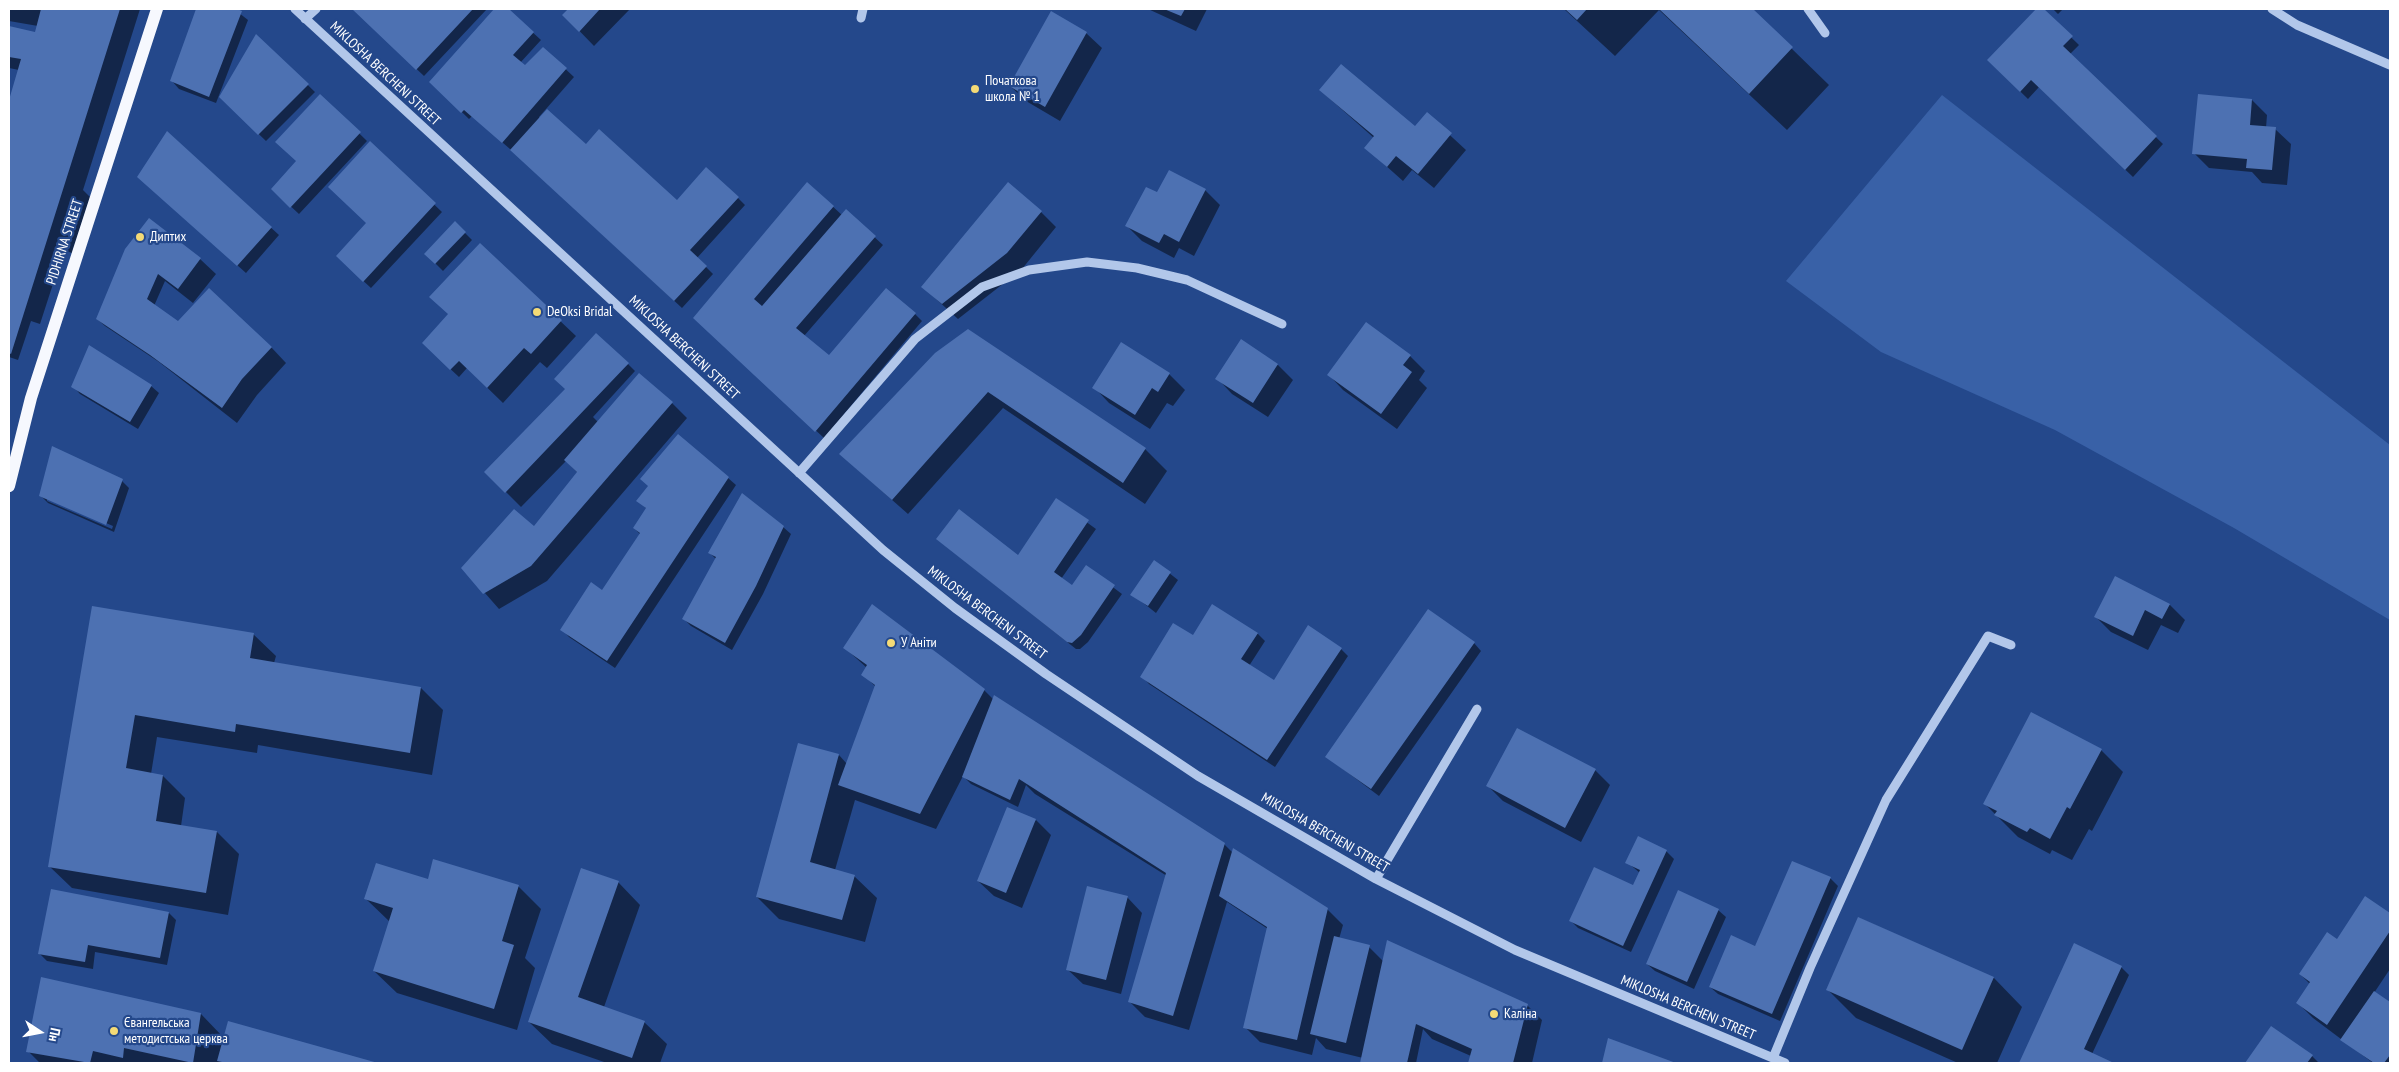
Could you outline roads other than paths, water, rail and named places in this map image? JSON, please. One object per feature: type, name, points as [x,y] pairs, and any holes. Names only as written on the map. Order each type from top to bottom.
[{"type":"main road","name":"PIDHIRNA STREET","points":[[9,486],[31,398],[157,9]]},
{"type":"street","name":"MIKLOSHA BERCHENI STREET","points":[[295,9],[883,550],[955,608],[1046,674],[1198,776],[1376,879],[1515,950],[1785,1063]]},
{"type":"street","points":[[305,18],[316,9]]},
{"type":"street","points":[[1808,9],[1825,33]]},
{"type":"street","points":[[2272,9],[2296,25],[2390,65]]},
{"type":"street","points":[[799,473],[915,339],[982,287],[1029,270],[1087,262],[1137,268],[1187,280],[1282,324]]},
{"type":"street","points":[[1773,1058],[1810,968],[1886,800],[1988,636],[2011,645]]},
{"type":"street","points":[[1376,879],[1477,709]]},
{"type":"place","name":"Початкова школа № 1","points":[[975,89]]},
{"type":"place","name":"Диптих","points":[[140,237]]},
{"type":"place","name":"DeOksi Bridal","points":[[537,312]]},
{"type":"place","name":"У Аніти","points":[[891,643]]},
{"type":"place","name":"Калiна","points":[[1494,1014]]},
{"type":"place","name":"Євангельська методистська церква","points":[[114,1031]]}]
